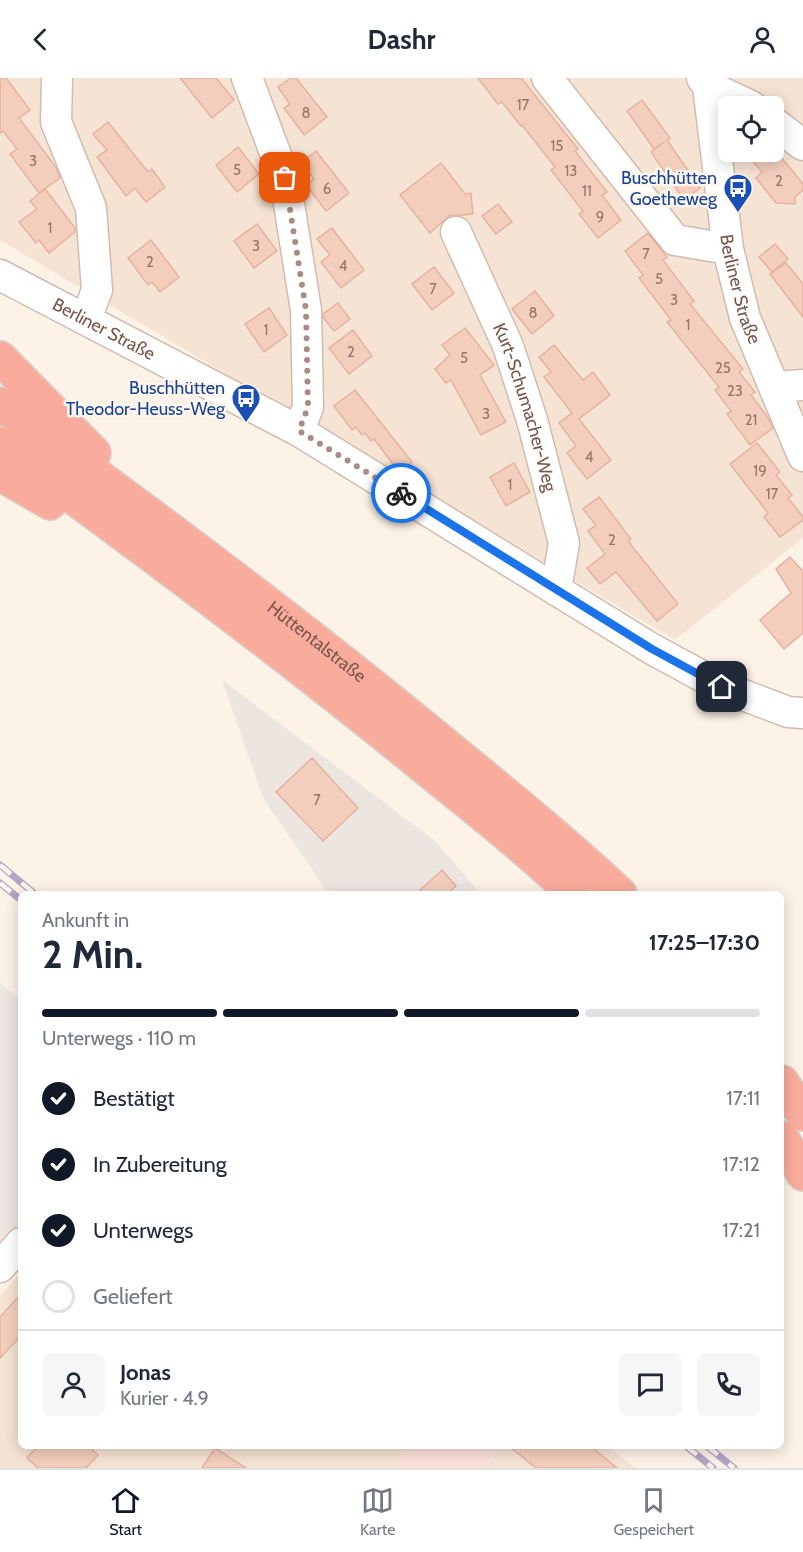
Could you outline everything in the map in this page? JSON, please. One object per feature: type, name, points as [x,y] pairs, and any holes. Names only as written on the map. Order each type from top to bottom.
[{"type":"highway","points":[[0,358],[150,533]]},
{"type":"highway","name":"Hüttentalstraße","points":[[0,404],[353,709],[490,821],[571,891]]},
{"type":"highway","name":"Hüttentalstraße","points":[[0,444],[150,533],[372,685],[518,804],[617,891]]},
{"type":"highway","points":[[0,474],[38,496],[150,533]]},
{"type":"highway","points":[[784,1085],[803,1114]]},
{"type":"highway","points":[[784,1141],[803,1174]]},
{"type":"street","points":[[57,78],[56,122],[91,208],[97,290],[86,319]]},
{"type":"street","points":[[247,78],[285,178],[306,310],[308,407],[299,431]]},
{"type":"street","points":[[547,78],[675,240],[728,249]]},
{"type":"street","points":[[706,81],[733,96]]},
{"type":"street","name":"Berliner Straße","points":[[706,81],[728,249],[745,318],[789,386],[803,456]]},
{"type":"street","points":[[784,131],[803,145]]},
{"type":"street","name":"Kurt-Schumacher-Weg","points":[[456,232],[508,346],[532,420],[564,543],[556,590]]},
{"type":"street","name":"Berliner Straße","points":[[0,275],[299,431],[652,649],[722,687],[788,712],[803,713]]},
{"type":"street","points":[[0,1267],[18,1246]]},
{"type":"shaded area","points":[[0,78],[803,78],[803,538],[675,640],[0,240]]},
{"type":"shaded area","points":[[222,680],[434,840],[478,891],[327,891],[263,798]]},
{"type":"shaded area","points":[[0,983],[18,998],[18,1231],[0,1251]]},
{"type":"shaded area","points":[[18,1275],[18,1449],[407,1449],[396,1468],[0,1468],[0,1296]]},
{"type":"shaded area","points":[[407,1449],[498,1449],[486,1468],[396,1468]]},
{"type":"shaded area","points":[[498,1449],[612,1449],[635,1468],[486,1468]]},
{"type":"building","points":[[0,78],[6,78],[30,110],[19,118],[55,166],[60,178],[39,193],[10,154],[17,149],[3,131],[0,133]]},
{"type":"building","points":[[180,78],[216,78],[234,100],[212,118]]},
{"type":"building","points":[[291,78],[296,78],[327,117],[304,135],[284,108],[290,104],[278,87]]},
{"type":"building","points":[[478,78],[521,78],[578,149],[575,151],[607,192],[602,195],[621,220],[598,238],[579,214],[583,211],[551,170],[555,167],[522,125],[502,102],[498,104]]},
{"type":"building","points":[[642,100],[670,138],[667,140],[700,188],[684,200],[651,152],[664,142],[654,149],[627,111]]},
{"type":"building","points":[[108,122],[148,172],[152,169],[165,187],[146,202],[135,188],[126,196],[97,157],[107,150],[93,134]]},
{"type":"building","points":[[238,147],[259,174],[237,192],[216,165]]},
{"type":"building","points":[[316,151],[349,193],[326,211],[306,185],[314,179],[301,163]]},
{"type":"building","points":[[784,161],[803,184],[803,190],[795,197],[795,204],[776,203],[756,178],[762,172],[754,162]]},
{"type":"building","points":[[441,163],[465,194],[471,193],[473,214],[449,216],[430,233],[400,195]]},
{"type":"building","points":[[45,189],[75,228],[75,232],[49,253],[39,240],[36,243],[19,222],[37,209],[30,201]]},
{"type":"building","points":[[498,204],[512,222],[496,234],[482,216]]},
{"type":"building","points":[[257,224],[277,251],[254,268],[234,241]]},
{"type":"building","points":[[332,228],[364,270],[341,288],[321,262],[330,255],[317,239]]},
{"type":"building","points":[[648,233],[667,257],[663,260],[694,301],[690,304],[743,369],[739,372],[755,392],[751,395],[773,428],[750,445],[727,414],[731,411],[715,390],[719,387],[667,322],[671,320],[639,278],[643,275],[625,251]]},
{"type":"building","points":[[151,240],[179,277],[160,292],[152,282],[148,285],[128,258]]},
{"type":"building","points":[[775,244],[788,259],[772,272],[759,257]]},
{"type":"building","points":[[786,263],[803,284],[803,317],[770,274]]},
{"type":"building","points":[[434,267],[454,293],[432,310],[412,284]]},
{"type":"building","points":[[535,291],[554,316],[532,334],[512,309]]},
{"type":"building","points":[[338,303],[350,319],[334,331],[323,314]]},
{"type":"building","points":[[269,308],[287,335],[264,352],[245,324]]},
{"type":"building","points":[[465,328],[494,365],[480,375],[506,422],[481,435],[451,380],[446,383],[435,369],[450,355],[442,345]]},
{"type":"building","points":[[353,330],[372,356],[349,374],[329,348]]},
{"type":"building","points":[[554,345],[583,380],[593,372],[610,395],[579,419],[611,460],[587,479],[567,453],[576,446],[559,423],[572,413],[544,377],[551,372],[539,357]]},
{"type":"building","points":[[355,390],[412,462],[399,472],[374,439],[371,441],[365,433],[362,435],[356,427],[352,430],[334,406]]},
{"type":"building","points":[[757,443],[780,472],[776,475],[792,495],[788,498],[803,517],[803,520],[780,537],[764,517],[768,513],[730,464]]},
{"type":"building","points":[[514,463],[530,492],[506,506],[490,477]]},
{"type":"building","points":[[599,497],[631,539],[628,541],[678,604],[657,621],[616,572],[600,584],[587,568],[605,554],[588,531],[596,525],[583,509]]},
{"type":"building","points":[[790,557],[803,571],[803,633],[784,649],[760,620],[791,593],[776,569]]},
{"type":"building","points":[[312,758],[358,808],[323,841],[276,792]]},
{"type":"building","points":[[442,870],[456,886],[450,891],[419,891]]},
{"type":"building","points":[[18,1297],[18,1339],[0,1358],[0,1317]]},
{"type":"building","points":[[35,1449],[91,1449],[98,1455],[86,1468],[38,1468],[27,1458]]},
{"type":"building","points":[[217,1449],[246,1468],[202,1468]]},
{"type":"building","points":[[513,1449],[594,1449],[617,1468],[536,1468]]},
{"type":"railway","points":[[0,865],[31,891]]},
{"type":"railway","points":[[0,883],[18,898]]},
{"type":"railway","points":[[690,1449],[713,1468]]},
{"type":"railway","points":[[711,1449],[734,1468]]},
{"type":"way so far","points":[[285,178],[306,310],[308,407],[299,431],[401,493]]},
{"type":"place","name":"Buschhütten Goetheweg","points":[[738,214]]},
{"type":"place","name":"Buschhütten Theodor-Heuss-Weg","points":[[246,424]]},
{"type":"route","points":[[401,493],[652,649],[722,687]]}]
